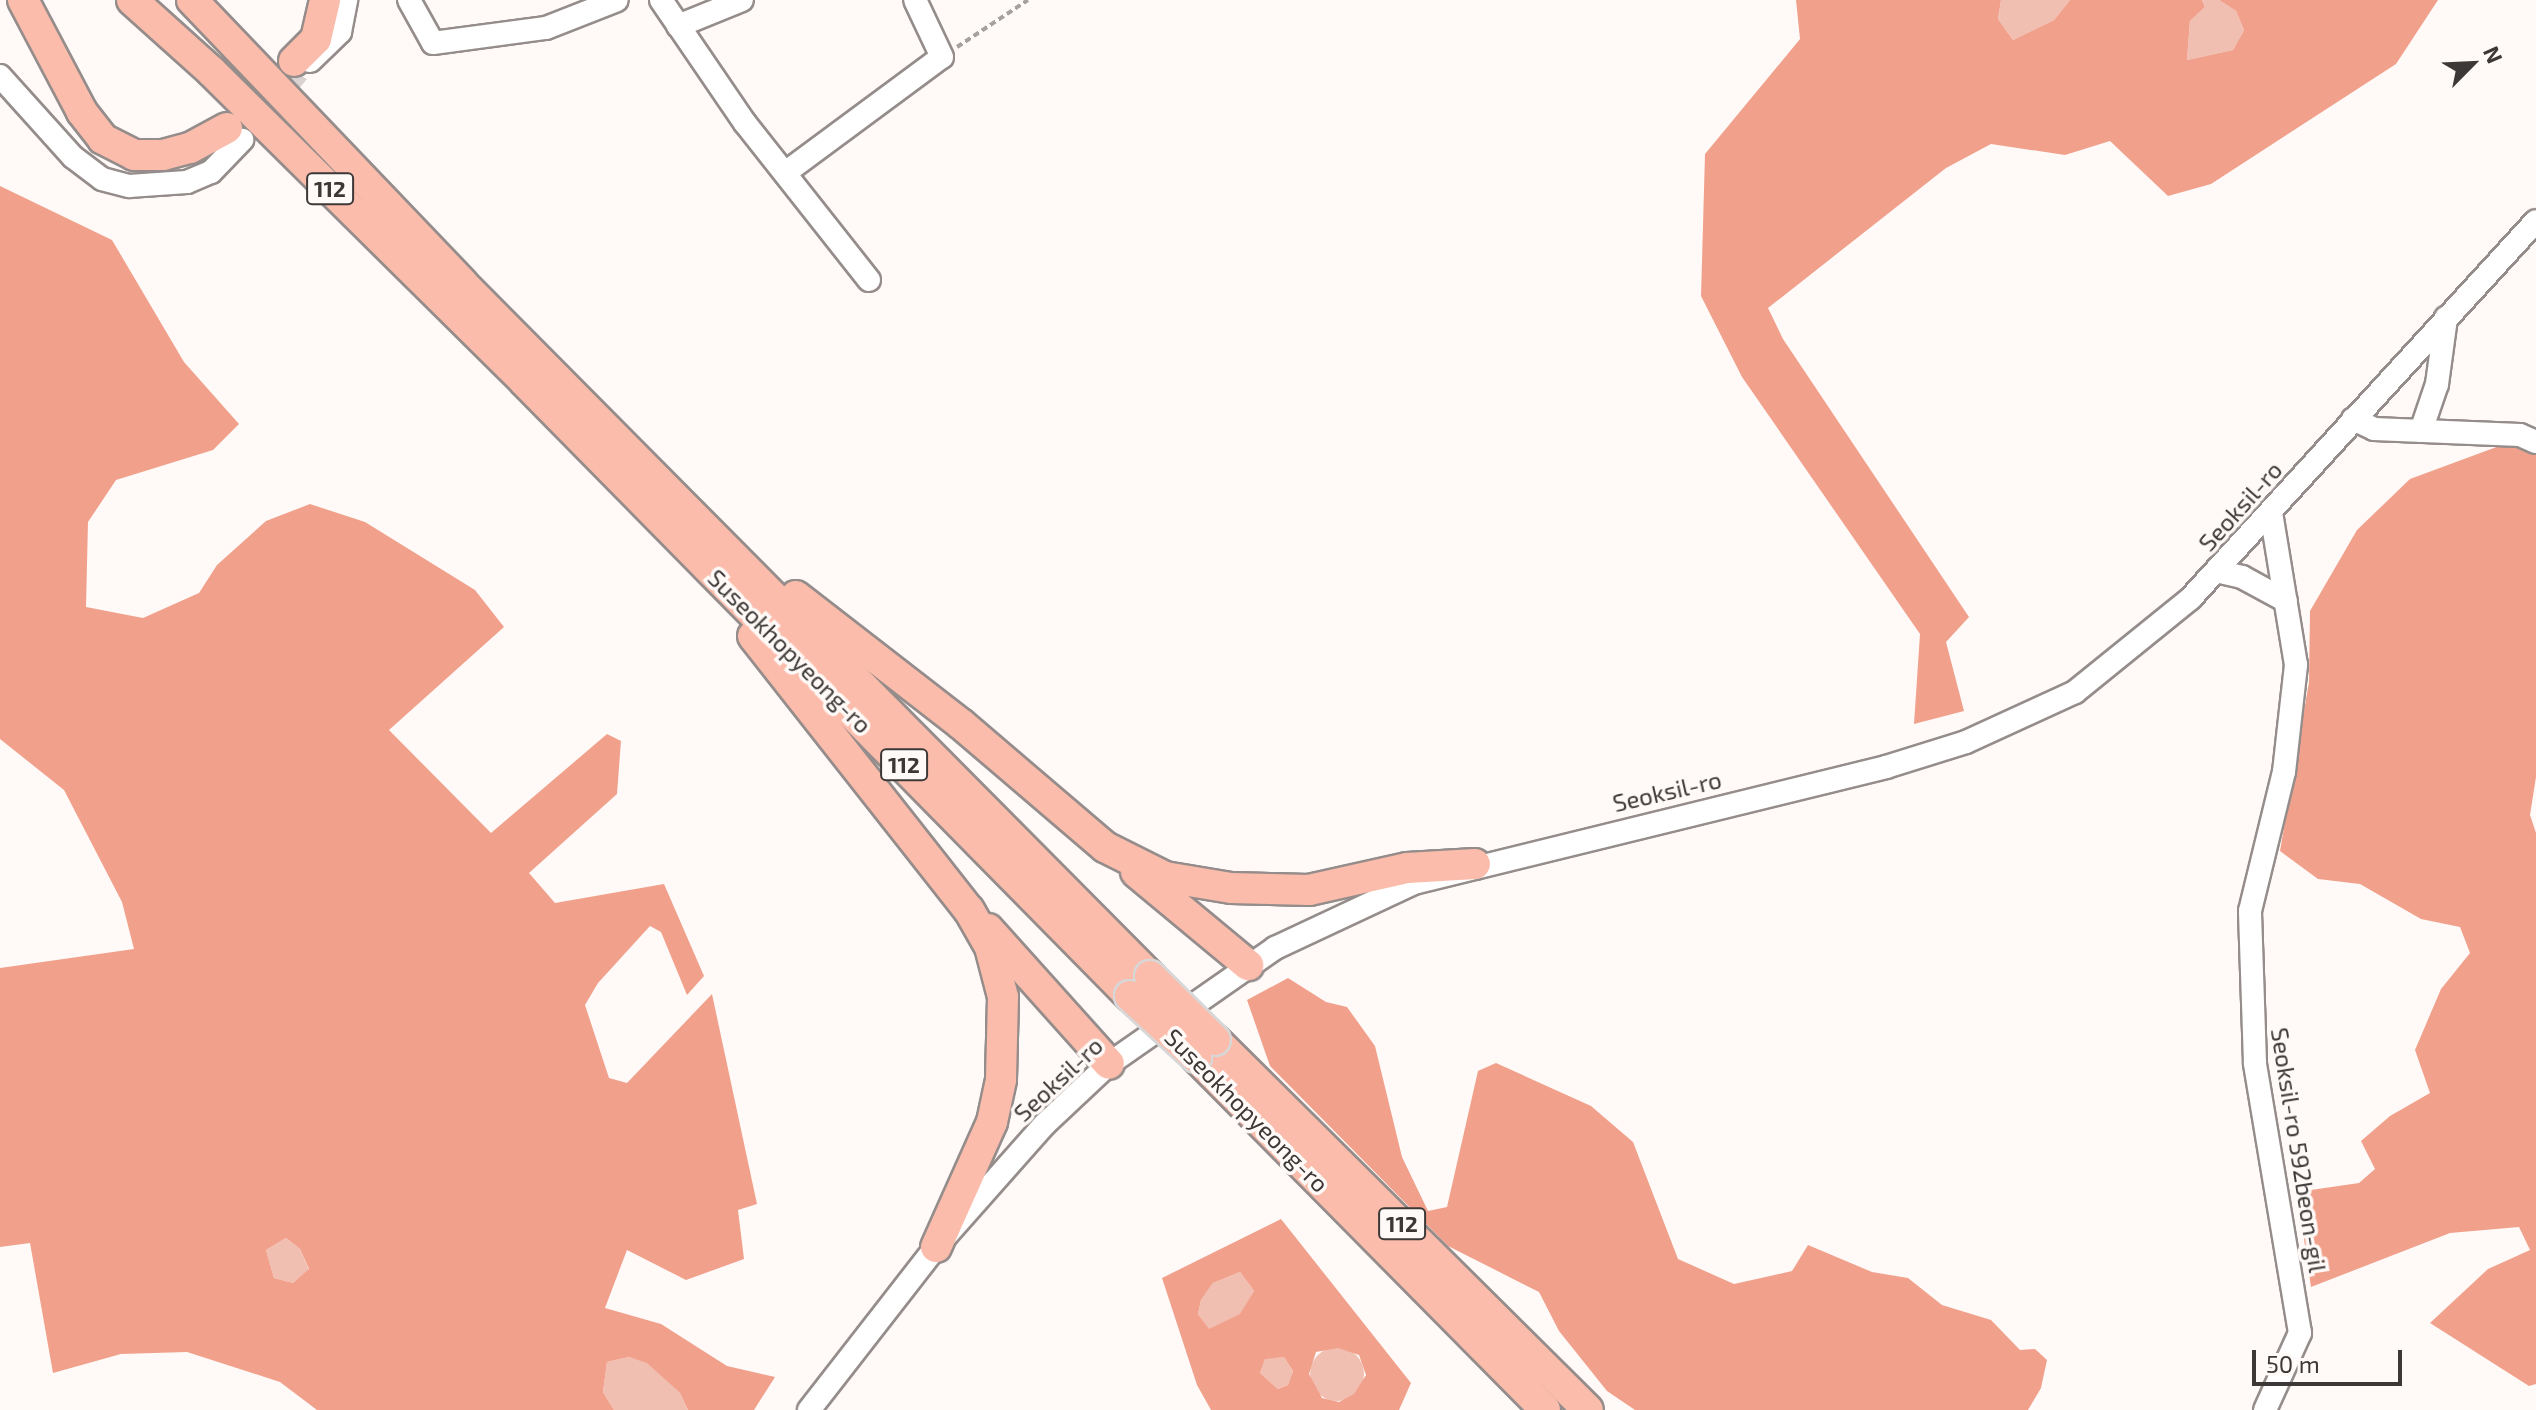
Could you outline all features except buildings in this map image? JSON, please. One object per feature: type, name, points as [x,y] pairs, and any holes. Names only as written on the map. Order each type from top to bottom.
[{"type":"highway","points":[[23,0],[82,112],[103,139],[134,155],[163,155],[234,134]]},
{"type":"highway","name":"Suseokhopyeong-ro","points":[[132,0],[211,71],[688,528]]},
{"type":"highway","name":"Suseokhopyeong-ro","points":[[192,0],[688,528],[1140,986],[1588,1410]]},
{"type":"highway","points":[[206,0],[243,54]]},
{"type":"highway","points":[[298,65],[320,43],[325,0]]},
{"type":"highway","points":[[688,528],[961,724],[1248,965]]},
{"type":"highway","points":[[688,528],[969,910],[1109,1064]]},
{"type":"highway","points":[[1105,847],[1165,877],[1231,888],[1309,890],[1407,868],[1475,864]]},
{"type":"highway","points":[[936,1247],[992,1122],[1004,1046],[1003,997],[990,947],[969,910]]},
{"type":"highway","name":"Suseokhopyeong-ro","points":[[1206,1048],[1545,1410]]},
{"type":"street","points":[[320,43],[340,32],[346,0]]},
{"type":"street","points":[[409,0],[433,43],[546,28],[617,0]]},
{"type":"street","points":[[661,0],[785,173],[869,280]]},
{"type":"street","points":[[678,26],[742,0]]},
{"type":"street","points":[[785,173],[942,57],[915,0]]},
{"type":"street","points":[[0,76],[73,157],[102,179],[129,186],[187,182],[211,172],[234,134]]},
{"type":"street","name":"Seoksil-ro","points":[[809,1410],[936,1247],[1045,1124],[1109,1064],[1248,965],[1360,904],[1475,864],[1886,767],[1966,742],[2075,692],[2190,599],[2536,221]]},
{"type":"street","points":[[2421,431],[2437,384],[2446,318]]},
{"type":"street","points":[[2353,419],[2374,429],[2520,435],[2536,442]]},
{"type":"street","name":"Seoksil-ro 592beon-gil","points":[[2265,1410],[2300,1333],[2255,1063],[2250,911],[2286,757],[2296,665],[2271,512]]},
{"type":"street","points":[[2216,571],[2242,577],[2286,601]]},
{"type":"path","points":[[942,57],[1028,0]]},
{"type":"shaded area","points":[[1796,0],[2001,0],[1998,19],[2013,40],[2054,20],[2070,0],[2202,0],[2205,7],[2190,21],[2187,60],[2233,50],[2244,30],[2236,11],[2219,0],[2438,0],[2396,64],[2211,184],[2168,196],[2110,141],[2065,155],[1991,144],[1946,168],[1768,308],[1783,339],[1969,617],[1946,642],[1964,711],[1914,724],[1920,634],[1742,377],[1701,296],[1705,154],[1800,39]]},
{"type":"shaded area","points":[[2001,0],[2070,0],[2054,20],[2013,40],[1998,19]]},
{"type":"shaded area","points":[[2202,0],[2219,0],[2236,11],[2244,30],[2233,50],[2187,60],[2190,21],[2205,7]]},
{"type":"shaded area","points":[[0,186],[112,240],[184,362],[239,424],[213,450],[116,480],[88,522],[86,607],[143,618],[199,593],[217,565],[266,521],[310,504],[365,522],[475,590],[504,627],[389,730],[491,833],[607,734],[621,741],[617,794],[529,873],[555,903],[664,884],[704,976],[687,995],[661,932],[650,926],[598,983],[585,1005],[609,1078],[627,1083],[712,994],[757,1204],[738,1210],[744,1259],[686,1280],[627,1250],[605,1308],[661,1324],[727,1366],[775,1377],[754,1410],[688,1410],[680,1393],[647,1363],[629,1357],[607,1362],[603,1392],[614,1410],[317,1410],[280,1382],[187,1352],[121,1354],[53,1373],[30,1243],[0,1247],[0,968],[134,949],[122,902],[64,790],[0,739]],"holes":[[[286,1238],[300,1249],[309,1269],[293,1283],[274,1278],[266,1250]]]},
{"type":"shaded area","points":[[2510,442],[2536,452],[2536,777],[2530,815],[2536,833],[2536,1384],[2529,1386],[2430,1323],[2488,1269],[2530,1250],[2519,1227],[2450,1233],[2311,1287],[2297,1192],[2359,1183],[2375,1169],[2361,1141],[2390,1116],[2430,1093],[2415,1050],[2441,989],[2470,953],[2460,927],[2421,919],[2360,884],[2318,879],[2280,851],[2309,682],[2310,611],[2357,530],[2410,479]]},
{"type":"shaded area","points":[[1288,978],[1326,1002],[1347,1007],[1375,1046],[1402,1157],[1428,1211],[1447,1207],[1478,1071],[1496,1063],[1591,1106],[1633,1142],[1678,1259],[1734,1284],[1792,1271],[1808,1245],[1872,1272],[1908,1278],[1942,1305],[1991,1320],[2020,1350],[2035,1349],[2047,1360],[2041,1388],[2028,1410],[1635,1410],[1607,1391],[1559,1331],[1539,1292],[1448,1246],[1270,1066],[1247,1000]]},
{"type":"shaded area","points":[[1281,1219],[1411,1383],[1399,1410],[1211,1410],[1197,1385],[1162,1278]],"holes":[[[1240,1272],[1254,1291],[1240,1314],[1209,1329],[1198,1314],[1201,1300],[1213,1283]],[[1338,1348],[1359,1355],[1366,1375],[1354,1394],[1339,1402],[1322,1398],[1309,1374],[1316,1352]],[[1284,1357],[1293,1371],[1288,1385],[1278,1389],[1260,1373],[1265,1359]]]},
{"type":"shaded area","points":[[286,1238],[300,1249],[309,1270],[293,1283],[274,1278],[266,1250]]},
{"type":"shaded area","points":[[1240,1272],[1254,1291],[1241,1314],[1209,1330],[1198,1314],[1201,1300],[1213,1283]]},
{"type":"shaded area","points":[[1337,1347],[1356,1355],[1364,1374],[1356,1393],[1337,1401],[1318,1393],[1310,1374],[1318,1355]]},
{"type":"shaded area","points":[[629,1357],[647,1362],[680,1393],[688,1410],[614,1410],[603,1392],[607,1362]]},
{"type":"shaded area","points":[[1284,1357],[1293,1371],[1288,1385],[1278,1389],[1260,1373],[1265,1358]]},
{"type":"tunnel","points":[[242,140],[301,69]]}]
